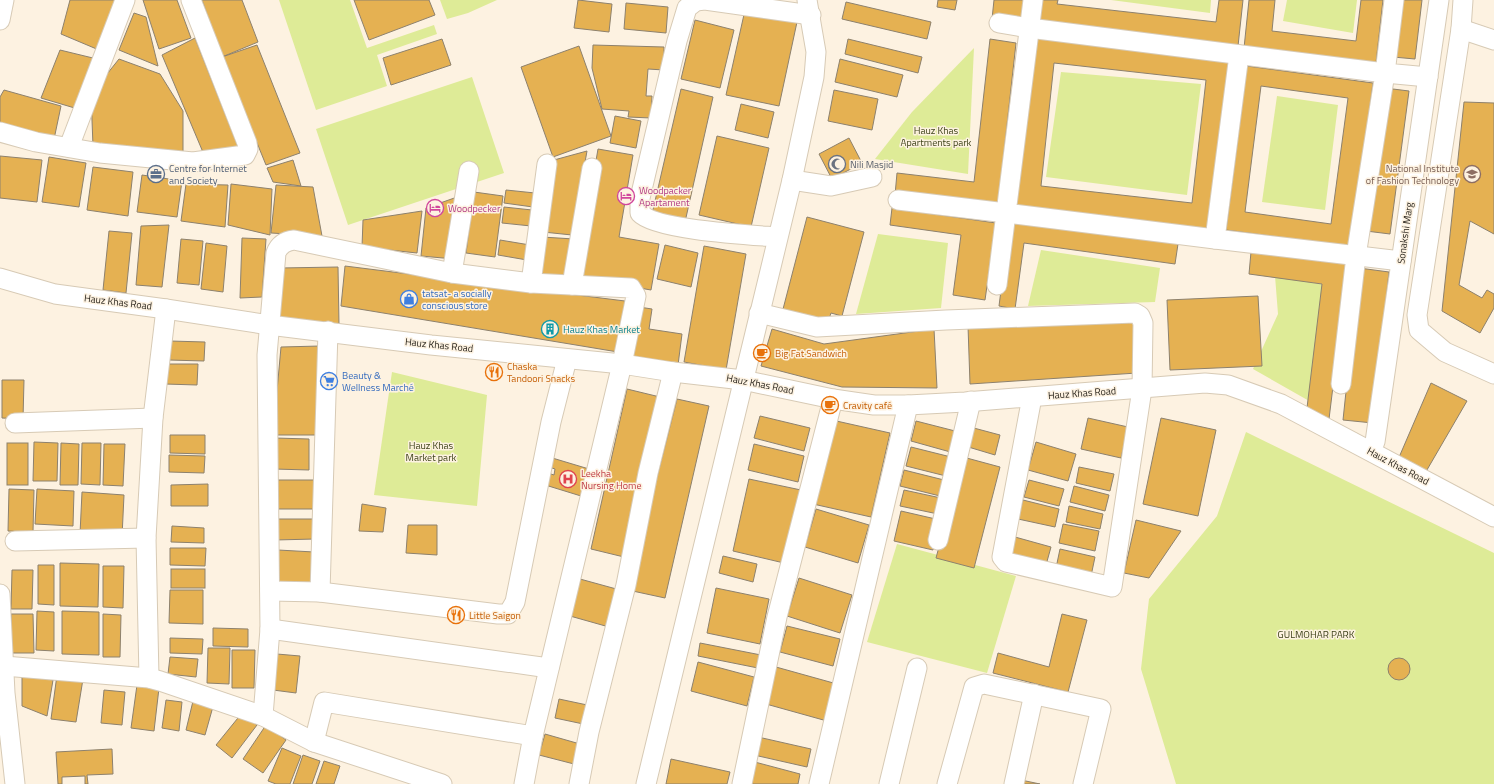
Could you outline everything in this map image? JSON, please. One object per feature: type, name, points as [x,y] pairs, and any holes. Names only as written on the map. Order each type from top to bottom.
[{"type":"street","points":[[0,20],[4,0]]},
{"type":"street","points":[[69,147],[125,0]]},
{"type":"street","points":[[0,132],[36,142],[100,153],[193,162],[243,157],[247,154],[247,143],[191,0]]},
{"type":"street","points":[[646,784],[792,180],[816,65],[816,52],[809,8],[705,0],[696,1],[687,8],[677,41],[640,198],[640,213],[649,220],[688,228],[777,237]]},
{"type":"street","points":[[997,285],[1033,0]]},
{"type":"street","points":[[1341,384],[1356,256],[1385,73],[1394,0]]},
{"type":"street","name":"Sonakshi Marg","points":[[1375,442],[1439,0]]},
{"type":"street","points":[[1463,0],[1462,29],[1417,315],[1419,330],[1445,352],[1494,374]]},
{"type":"street","points":[[999,23],[1239,55],[1428,77]]},
{"type":"street","points":[[1462,29],[1494,40]]},
{"type":"street","points":[[1215,239],[1239,55]]},
{"type":"street","points":[[531,283],[547,164]]},
{"type":"street","points":[[572,285],[592,168]]},
{"type":"street","points":[[452,273],[469,171]]},
{"type":"street","points":[[792,180],[832,186],[872,177]]},
{"type":"street","points":[[898,200],[1401,261]]},
{"type":"street","points":[[263,716],[270,629],[266,355],[276,253],[278,247],[290,240],[452,273],[531,283],[631,288],[634,290],[636,296],[622,364],[533,736],[524,784]]},
{"type":"street","name":"Hauz Khas Road","points":[[0,278],[54,294],[166,308],[269,325],[328,331],[431,345],[622,364],[673,372],[743,380],[833,399],[874,405],[908,405],[1032,397],[1205,383],[1228,385],[1246,390],[1281,404],[1494,517]]},
{"type":"street","points":[[149,678],[146,538],[153,418],[166,308]]},
{"type":"street","points":[[759,313],[817,327],[946,320],[1135,313],[1140,316],[1144,323],[1142,388],[1112,587],[1006,562],[1002,557],[1032,397]]},
{"type":"street","points":[[320,592],[328,331]]},
{"type":"street","points":[[270,590],[320,592],[508,614],[515,602],[551,422],[567,359]]},
{"type":"street","points":[[579,784],[589,732],[626,585],[648,473],[673,372]]},
{"type":"street","points":[[742,784],[777,617],[833,399]]},
{"type":"street","points":[[938,540],[971,401]]},
{"type":"street","points":[[819,784],[908,405]]},
{"type":"street","points":[[15,423],[153,418]]},
{"type":"street","points":[[15,541],[146,538]]},
{"type":"street","points":[[0,594],[4,666],[2,693],[15,784]]},
{"type":"street","points":[[270,629],[549,668]]},
{"type":"street","points":[[4,666],[149,678],[263,716],[314,742],[442,784]]},
{"type":"street","points":[[889,784],[917,668]]},
{"type":"street","points":[[947,784],[974,687],[984,684],[1101,709],[1083,784]]},
{"type":"street","points":[[1014,784],[1034,694]]},
{"type":"street","points":[[314,742],[324,702],[533,736]]},
{"type":"green space","points":[[279,0],[350,0],[367,48],[434,25],[437,34],[377,55],[387,86],[316,110]]},
{"type":"green space","points":[[440,0],[497,0],[468,13],[447,19]]},
{"type":"green space","points":[[1111,0],[1211,0],[1210,13]]},
{"type":"green space","points":[[1287,0],[1357,0],[1353,33],[1283,21]]},
{"type":"green space","name":"Hauz Khas Apartments park","points":[[974,48],[968,174],[875,159],[912,112]]},
{"type":"green space","points":[[1061,72],[1201,84],[1187,195],[1046,177]]},
{"type":"green space","points":[[472,77],[504,173],[348,225],[316,129]]},
{"type":"green space","points":[[1277,96],[1338,105],[1325,210],[1262,202]]},
{"type":"green space","points":[[878,234],[948,243],[941,308],[856,314]]},
{"type":"green space","points":[[1041,250],[1160,268],[1155,302],[1028,306]]},
{"type":"green space","points":[[1275,276],[1325,285],[1311,402],[1253,369],[1278,314]]},
{"type":"green space","name":"Hauz Khas Market park","points":[[392,372],[487,395],[477,506],[374,495]]},
{"type":"green space","name":"GULMOHAR PARK","points":[[1246,432],[1494,553],[1494,784],[1176,784],[1141,669],[1149,599],[1217,516]]},
{"type":"green space","points":[[897,544],[1016,576],[987,673],[867,642]]},
{"type":"building","points":[[70,0],[116,0],[99,50],[61,34]]},
{"type":"building","points":[[143,0],[177,0],[191,38],[159,49]]},
{"type":"building","points":[[202,0],[242,0],[258,42],[222,57]]},
{"type":"building","points":[[354,0],[429,0],[435,15],[369,40]]},
{"type":"building","points":[[578,0],[612,4],[609,32],[574,28]]},
{"type":"building","points":[[938,0],[957,0],[955,10],[937,7]]},
{"type":"building","points":[[994,0],[1025,0],[1023,21],[992,19]]},
{"type":"building","points":[[1037,0],[1058,0],[1057,4],[1216,22],[1219,0],[1243,0],[1238,46],[1034,22]]},
{"type":"building","points":[[1249,0],[1275,0],[1272,31],[1356,41],[1361,0],[1383,0],[1376,63],[1244,48]]},
{"type":"building","points":[[1399,0],[1422,0],[1415,59],[1393,57]]},
{"type":"building","points":[[846,2],[931,22],[927,39],[842,19]]},
{"type":"building","points":[[626,3],[668,7],[666,33],[624,29]]},
{"type":"building","points":[[745,10],[797,22],[779,106],[726,95]]},
{"type":"building","points":[[134,13],[146,17],[158,66],[119,50]]},
{"type":"building","points":[[695,20],[734,30],[720,88],[681,79]]},
{"type":"building","points":[[1030,37],[1234,61],[1214,231],[1011,207]],"holes":[[[1054,63],[1206,80],[1192,203],[1041,186]]]},
{"type":"building","points":[[195,38],[239,149],[205,157],[162,55]]},
{"type":"building","points":[[442,39],[451,65],[391,85],[383,58]]},
{"type":"building","points":[[848,39],[922,57],[918,73],[845,54]]},
{"type":"building","points":[[990,39],[1016,43],[998,207],[895,195],[897,173],[974,182]]},
{"type":"building","points":[[257,45],[300,153],[266,165],[222,57]]},
{"type":"building","points":[[593,45],[664,47],[664,70],[648,69],[646,96],[652,96],[651,118],[628,117],[629,111],[602,109],[592,68]]},
{"type":"building","points":[[579,46],[611,136],[553,157],[521,67]]},
{"type":"building","points":[[60,50],[97,59],[78,109],[41,98]]},
{"type":"building","points":[[119,59],[160,74],[183,111],[183,156],[93,146],[91,94]]},
{"type":"building","points":[[840,59],[903,75],[897,97],[835,82]]},
{"type":"building","points":[[1247,66],[1373,83],[1352,247],[1226,230]],"holes":[[[1261,86],[1348,98],[1331,224],[1245,212]]]},
{"type":"building","points":[[1385,88],[1409,91],[1390,234],[1366,231]]},
{"type":"building","points":[[681,89],[713,97],[685,222],[652,214]]},
{"type":"building","points":[[4,90],[61,106],[53,144],[0,124],[0,97]]},
{"type":"building","points":[[834,90],[878,99],[872,130],[828,121]]},
{"type":"building","points":[[1464,102],[1494,103],[1494,234],[1470,221],[1459,285],[1482,298],[1487,290],[1494,294],[1494,308],[1480,333],[1442,311]]},
{"type":"building","points":[[741,104],[774,112],[768,138],[735,130]]},
{"type":"building","points":[[615,116],[641,121],[636,148],[610,143]]},
{"type":"building","points":[[717,136],[769,148],[751,227],[699,215]]},
{"type":"building","points":[[849,138],[862,163],[832,179],[819,154]]},
{"type":"building","points":[[598,149],[633,155],[619,237],[659,244],[651,290],[576,277]]},
{"type":"building","points":[[587,151],[572,235],[543,232],[554,160]]},
{"type":"building","points":[[0,156],[42,160],[37,202],[0,198]]},
{"type":"building","points":[[49,157],[86,163],[79,207],[42,202]]},
{"type":"building","points":[[293,160],[301,186],[273,182],[267,168]]},
{"type":"building","points":[[93,167],[133,172],[128,216],[87,210]]},
{"type":"building","points":[[142,175],[182,181],[177,217],[137,212]]},
{"type":"building","points":[[186,184],[228,185],[225,227],[181,221]]},
{"type":"building","points":[[231,184],[272,189],[270,235],[228,225]]},
{"type":"building","points":[[276,185],[313,187],[322,236],[271,233]]},
{"type":"building","points":[[506,190],[535,193],[533,207],[504,203]]},
{"type":"building","points":[[474,192],[503,196],[495,257],[466,253]]},
{"type":"building","points":[[460,196],[454,259],[421,256],[426,208]]},
{"type":"building","points":[[504,207],[532,210],[531,226],[502,223]]},
{"type":"building","points":[[892,208],[996,223],[985,300],[953,295],[961,235],[890,225]]},
{"type":"building","points":[[422,211],[417,253],[362,247],[363,220]]},
{"type":"building","points":[[807,217],[864,232],[842,316],[831,313],[827,325],[782,313]]},
{"type":"building","points":[[1010,220],[1178,244],[1175,264],[1024,243],[1015,309],[999,306]]},
{"type":"building","points":[[169,225],[162,287],[136,285],[141,226]]},
{"type":"building","points":[[109,231],[132,233],[126,293],[103,290]]},
{"type":"building","points":[[542,237],[574,239],[570,280],[535,276]]},
{"type":"building","points":[[242,238],[266,239],[262,297],[240,298]]},
{"type":"building","points":[[181,239],[203,241],[199,285],[177,283]]},
{"type":"building","points":[[500,240],[530,245],[527,260],[498,255]]},
{"type":"building","points":[[206,243],[227,246],[223,292],[201,289]]},
{"type":"building","points":[[665,245],[698,253],[691,287],[657,279]]},
{"type":"building","points":[[704,246],[746,254],[726,370],[684,362]]},
{"type":"building","points":[[1251,252],[1348,264],[1329,419],[1306,416],[1322,284],[1249,274]]},
{"type":"building","name":"Hauz Khas Market","points":[[345,266],[625,301],[618,352],[341,306]]},
{"type":"building","points":[[338,267],[339,325],[277,323],[280,268]]},
{"type":"building","points":[[1359,268],[1389,272],[1373,423],[1343,420]]},
{"type":"building","points":[[1258,296],[1262,366],[1170,370],[1167,300]]},
{"type":"building","points":[[639,307],[652,309],[649,329],[682,334],[678,365],[632,358]]},
{"type":"building","points":[[1136,322],[1137,373],[970,384],[968,326]]},
{"type":"building","points":[[772,329],[824,344],[934,329],[937,388],[842,387],[761,366]]},
{"type":"building","points":[[170,341],[205,342],[204,361],[169,360]]},
{"type":"building","points":[[320,346],[318,435],[273,435],[281,347]]},
{"type":"building","points":[[166,364],[198,364],[197,385],[165,384]]},
{"type":"building","points":[[2,380],[24,380],[23,419],[2,418]]},
{"type":"building","points":[[1431,383],[1467,401],[1424,475],[1397,462]]},
{"type":"building","points":[[627,389],[660,397],[624,557],[591,549]]},
{"type":"building","points":[[677,399],[709,406],[665,598],[628,590]]},
{"type":"building","points":[[760,416],[810,428],[804,451],[754,438]]},
{"type":"building","points":[[1088,418],[1128,427],[1121,458],[1081,449]]},
{"type":"building","points":[[1161,418],[1216,430],[1198,516],[1143,504]]},
{"type":"building","points":[[832,420],[890,433],[871,517],[813,504]]},
{"type":"building","points":[[916,421],[959,432],[954,453],[911,441]]},
{"type":"building","points":[[970,427],[1000,435],[995,455],[965,446]]},
{"type":"building","points":[[170,435],[205,435],[205,454],[170,453]]},
{"type":"building","points":[[275,438],[309,439],[309,470],[274,469]]},
{"type":"building","points":[[34,442],[58,443],[57,481],[33,481]]},
{"type":"building","points":[[1036,442],[1076,454],[1068,481],[1028,470]]},
{"type":"building","points":[[7,443],[28,443],[28,485],[7,485]]},
{"type":"building","points":[[61,443],[79,444],[78,485],[60,485]]},
{"type":"building","points":[[82,443],[101,443],[100,485],[81,484]]},
{"type":"building","points":[[104,444],[125,444],[123,486],[103,485]]},
{"type":"building","points":[[754,444],[804,456],[798,482],[748,470]]},
{"type":"building","points":[[911,447],[955,458],[950,477],[906,466]]},
{"type":"building","points":[[169,455],[205,456],[204,473],[169,472]]},
{"type":"building","points":[[549,457],[589,469],[581,496],[542,484],[545,472],[554,475],[555,469],[546,466]]},
{"type":"building","points":[[963,457],[1000,467],[974,568],[936,558]]},
{"type":"building","points":[[1079,467],[1114,474],[1110,491],[1076,483]]},
{"type":"building","points":[[904,470],[948,481],[944,497],[900,486]]},
{"type":"building","points":[[749,479],[801,490],[784,563],[733,551]]},
{"type":"building","points":[[275,480],[315,480],[315,509],[275,509]]},
{"type":"building","points":[[1029,480],[1064,489],[1059,506],[1024,497]]},
{"type":"building","points":[[208,484],[208,506],[171,506],[171,485]]},
{"type":"building","points":[[1074,486],[1109,495],[1105,511],[1070,502]]},
{"type":"building","points":[[9,489],[34,490],[33,532],[8,531]]},
{"type":"building","points":[[37,489],[74,491],[73,526],[35,524]]},
{"type":"building","points":[[904,490],[941,498],[938,514],[900,506]]},
{"type":"building","points":[[82,492],[124,495],[122,537],[80,534]]},
{"type":"building","points":[[1023,500],[1059,509],[1055,527],[1018,519]]},
{"type":"building","points":[[362,504],[386,508],[383,532],[359,531]]},
{"type":"building","points":[[1069,506],[1103,514],[1100,529],[1066,522]]},
{"type":"building","points":[[816,509],[869,525],[858,563],[805,547]]},
{"type":"building","points":[[901,511],[940,520],[933,550],[894,541]]},
{"type":"building","points":[[275,519],[314,519],[315,539],[275,540]]},
{"type":"building","points":[[1136,520],[1181,531],[1149,578],[1124,573]]},
{"type":"building","points":[[1063,524],[1099,531],[1095,551],[1059,543]]},
{"type":"building","points":[[408,525],[437,525],[437,555],[406,553]]},
{"type":"building","points":[[172,526],[204,528],[204,543],[171,542]]},
{"type":"building","points":[[1015,537],[1051,547],[1046,565],[1010,555]]},
{"type":"building","points":[[170,548],[206,548],[205,566],[170,565]]},
{"type":"building","points":[[1060,549],[1095,557],[1091,576],[1056,568]]},
{"type":"building","points":[[278,550],[314,552],[313,586],[277,584]]},
{"type":"building","points":[[723,556],[757,564],[753,582],[719,573]]},
{"type":"building","points":[[60,563],[99,564],[98,607],[60,606]]},
{"type":"building","points":[[38,565],[54,565],[54,605],[38,604]]},
{"type":"building","points":[[103,566],[124,566],[123,608],[103,607]]},
{"type":"building","points":[[171,569],[205,569],[205,588],[171,588]]},
{"type":"building","points":[[12,570],[33,570],[32,609],[11,609]]},
{"type":"building","points":[[799,578],[852,595],[840,633],[787,616]]},
{"type":"building","points":[[580,579],[620,590],[609,627],[570,616]]},
{"type":"building","points":[[716,588],[769,599],[760,644],[707,633]]},
{"type":"building","points":[[170,590],[203,590],[203,624],[169,623]]},
{"type":"building","points":[[37,611],[54,612],[54,651],[36,650]]},
{"type":"building","points":[[62,611],[99,612],[99,655],[62,654]]},
{"type":"building","points":[[11,614],[33,614],[34,653],[12,653]]},
{"type":"building","points":[[103,614],[121,615],[120,657],[103,657]]},
{"type":"building","points":[[1062,614],[1087,620],[1068,692],[993,673],[998,653],[1049,667]]},
{"type":"building","points":[[787,626],[840,639],[833,666],[780,652]]},
{"type":"building","points":[[213,628],[248,629],[248,647],[213,646]]},
{"type":"building","points":[[170,638],[203,639],[202,654],[170,653]]},
{"type":"building","points":[[700,643],[761,655],[758,668],[698,656]]},
{"type":"building","points":[[208,648],[230,648],[229,684],[207,683]]},
{"type":"building","points":[[232,650],[255,650],[254,688],[232,688]]},
{"type":"building","points":[[277,654],[300,656],[296,693],[273,690]]},
{"type":"building","points":[[170,657],[198,659],[196,677],[168,674]]},
{"type":"building","points":[[1399,658],[1407,661],[1410,669],[1407,677],[1399,680],[1391,677],[1388,669],[1391,661]]},
{"type":"building","points":[[698,662],[754,677],[747,706],[691,691]]},
{"type":"building","points":[[776,667],[837,684],[827,721],[766,704]]},
{"type":"building","points":[[22,675],[53,680],[47,716],[22,706]]},
{"type":"building","points":[[57,675],[83,679],[76,722],[51,719]]},
{"type":"building","points":[[137,685],[159,688],[154,731],[131,728]]},
{"type":"building","points":[[104,690],[125,692],[122,725],[101,723]]},
{"type":"building","points":[[194,697],[214,703],[205,735],[186,730]]},
{"type":"building","points":[[559,699],[592,706],[588,725],[555,718]]},
{"type":"building","points":[[166,700],[182,702],[179,731],[162,728]]},
{"type":"building","points":[[242,713],[257,725],[232,758],[216,745]]},
{"type":"building","points":[[266,725],[286,740],[263,773],[243,759]]},
{"type":"building","points":[[545,734],[580,744],[574,764],[539,755]]},
{"type":"building","points":[[758,737],[811,749],[807,767],[754,755]]},
{"type":"building","points":[[282,748],[301,756],[290,784],[276,784],[268,781]]},
{"type":"building","points":[[112,749],[113,774],[87,775],[88,784],[85,784],[85,776],[62,777],[62,784],[58,784],[56,752]]},
{"type":"building","points":[[303,755],[320,761],[312,784],[293,784]]},
{"type":"building","points":[[671,759],[730,772],[727,784],[666,784]]},
{"type":"building","points":[[324,761],[340,766],[334,784],[316,784]]},
{"type":"building","points":[[751,761],[800,774],[798,784],[745,784]]},
{"type":"building","points":[[1021,780],[1040,784],[1020,784]]},
{"type":"place","name":"Nili Masjid","points":[[837,164]]},
{"type":"place","name":"Centre for Internet and Society","points":[[156,174]]},
{"type":"place","name":"National Institute of Fashion Technology","points":[[1472,174]]},
{"type":"place","name":"Woodpacker Apartament","points":[[626,196]]},
{"type":"place","name":"Woodpecker","points":[[435,208]]},
{"type":"place","name":"tatsat- a socially conscious store","points":[[409,299]]},
{"type":"place","name":"Hauz Khas Market","points":[[550,329]]},
{"type":"place","name":"Big Fat Sandwich","points":[[762,353]]},
{"type":"place","name":"Chaska Tandoori Snacks","points":[[494,372]]},
{"type":"place","name":"Beauty & Wellness Marché","points":[[329,381]]},
{"type":"place","name":"Cravity café","points":[[830,405]]},
{"type":"place","name":"Leekha Nursing Home","points":[[568,479]]},
{"type":"place","name":"Little Saigon","points":[[456,615]]}]
